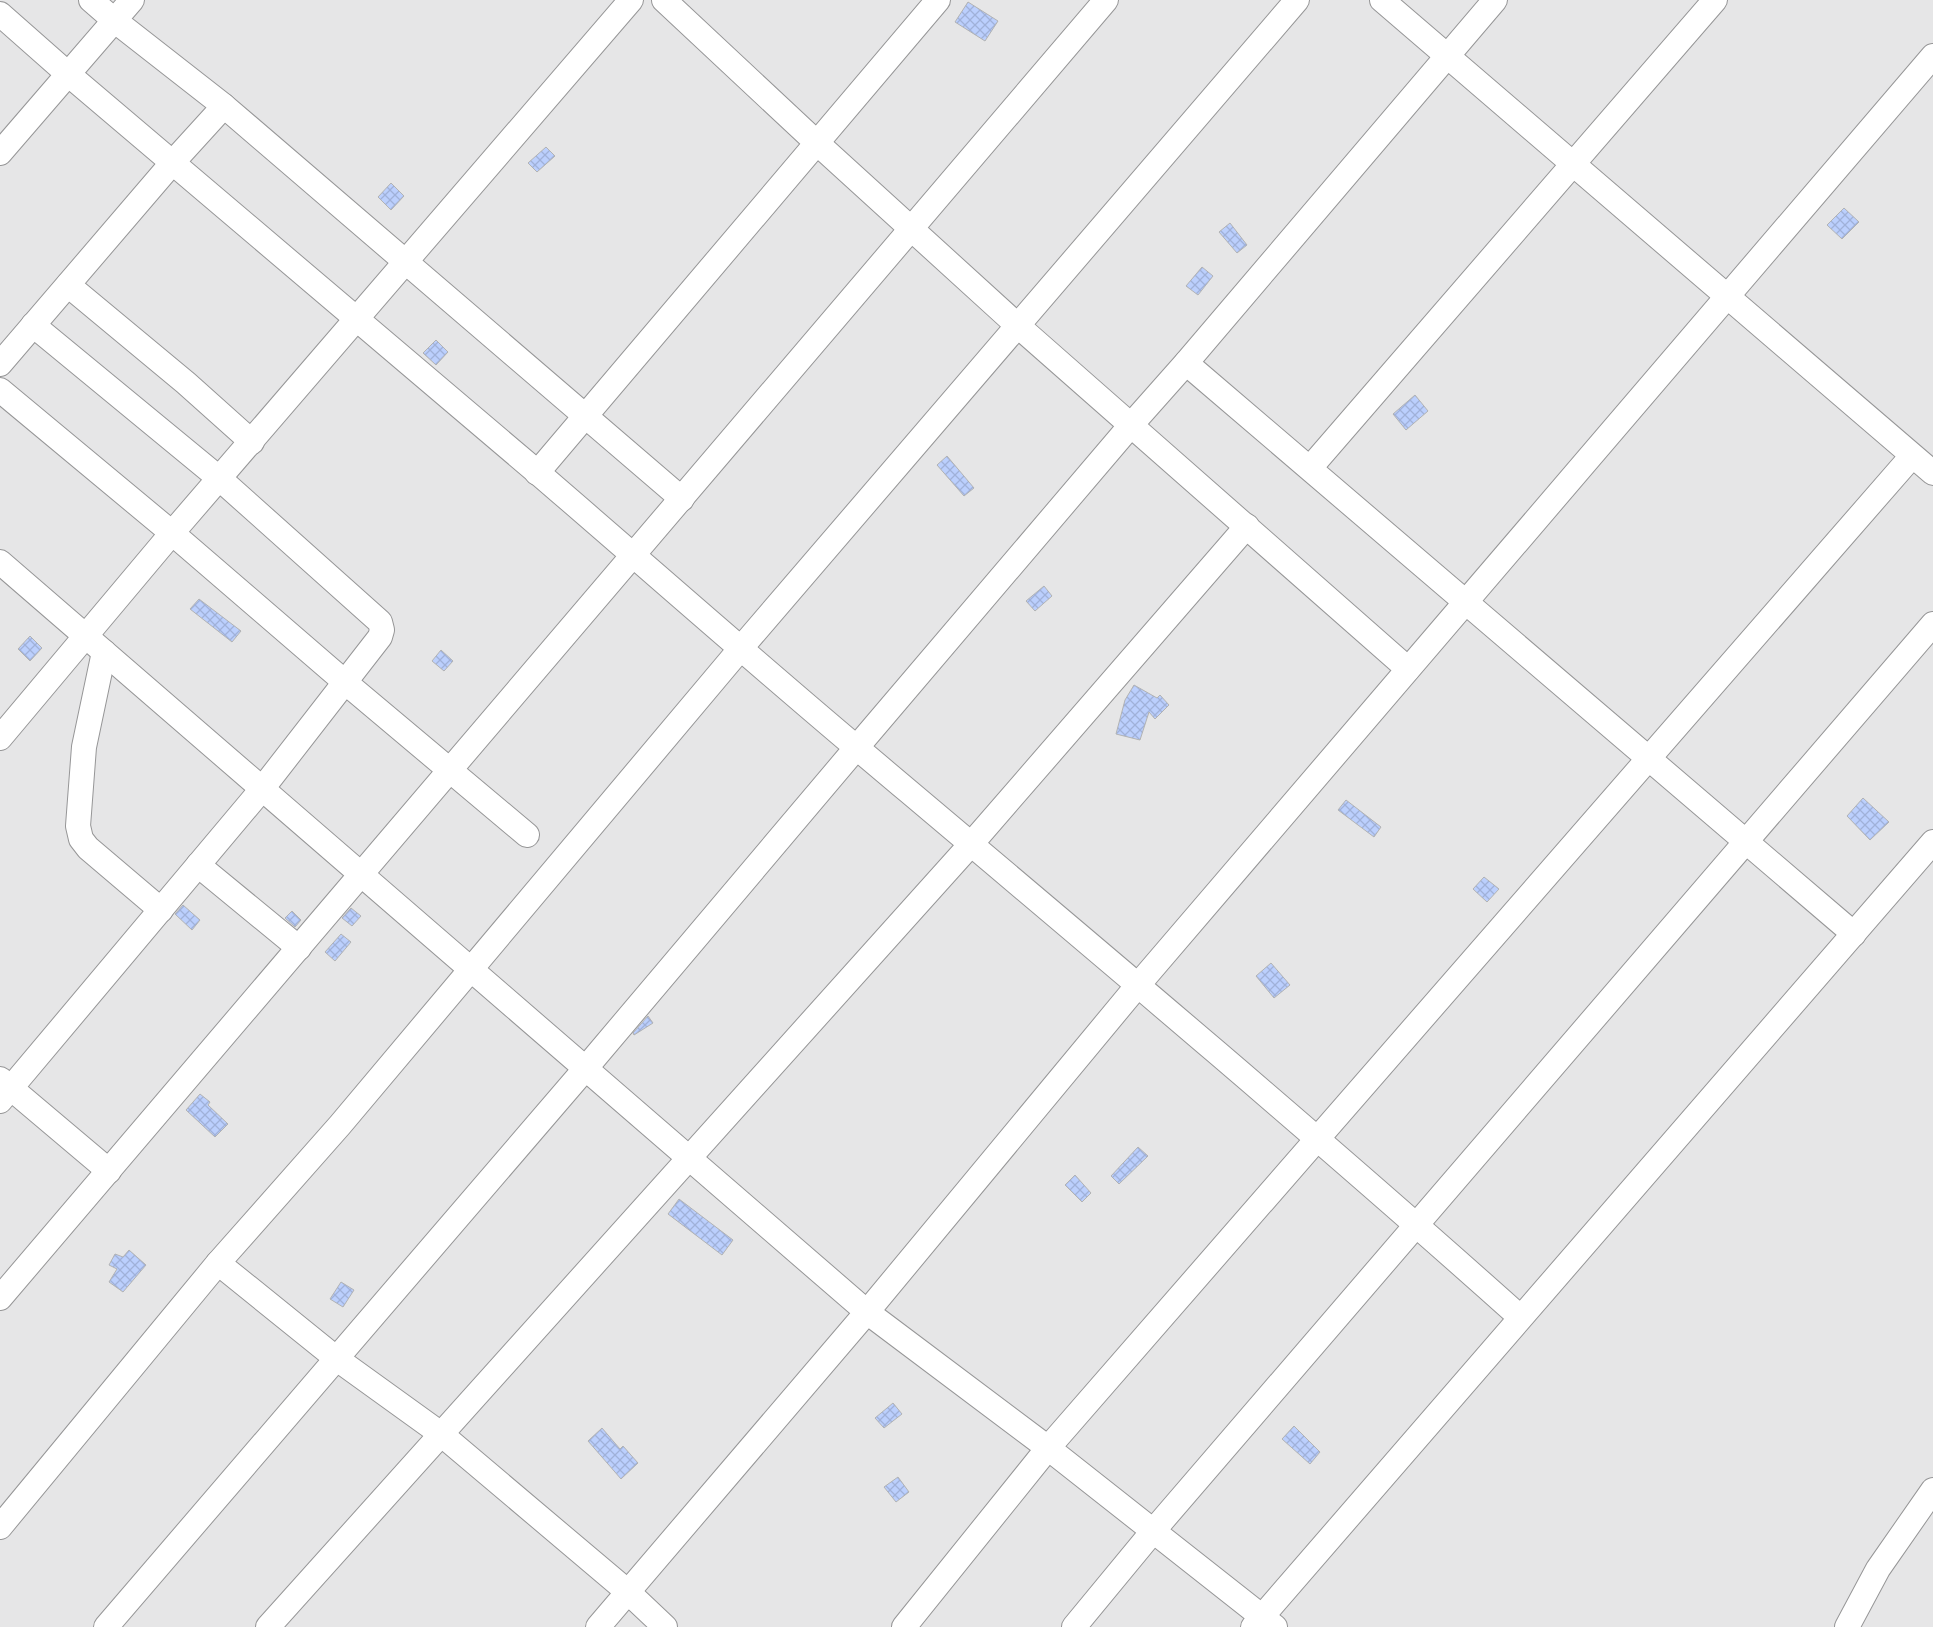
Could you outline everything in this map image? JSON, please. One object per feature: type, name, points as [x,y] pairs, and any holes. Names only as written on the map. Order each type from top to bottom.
[{"type":"street","points":[[91,0],[224,106],[682,499]]},
{"type":"street","points":[[0,153],[132,0]]},
{"type":"street","points":[[0,738],[172,533],[632,0]]},
{"type":"street","points":[[664,0],[817,143],[1017,325],[1408,669]]},
{"type":"street","points":[[537,472],[586,417],[938,0]]},
{"type":"street","points":[[0,1298],[1106,0]]},
{"type":"street","points":[[0,1527],[218,1263],[340,1125],[469,969],[741,648],[1297,0]]},
{"type":"street","points":[[1382,0],[1933,473]]},
{"type":"street","points":[[106,1627],[585,1069],[856,747],[1186,363],[1494,0]]},
{"type":"street","points":[[1310,468],[1715,0]]},
{"type":"street","points":[[0,14],[856,747],[1138,985],[1520,1317]]},
{"type":"street","points":[[598,1627],[868,1312],[1138,985],[1933,56]]},
{"type":"street","points":[[0,364],[173,162],[224,106]]},
{"type":"street","points":[[68,285],[186,383],[252,442]]},
{"type":"street","points":[[33,325],[220,479],[380,622],[382,630],[380,637],[346,683],[262,789],[4,1090],[109,1171]]},
{"type":"street","points":[[1186,363],[1649,758],[1745,843],[1854,934]]},
{"type":"street","points":[[0,390],[172,533],[449,771],[527,835]]},
{"type":"street","points":[[904,1627],[1048,1448],[1912,456]]},
{"type":"street","points":[[268,1627],[972,843],[1247,526]]},
{"type":"street","points":[[0,562],[868,1312],[1154,1530],[1263,1624],[1520,1317],[1933,842]]},
{"type":"street","points":[[1074,1627],[1154,1530],[1933,624]]},
{"type":"street","points":[[104,652],[84,747],[78,826],[81,839],[88,848],[160,910]]},
{"type":"street","points":[[198,865],[299,948]]},
{"type":"street","points":[[218,1263],[337,1359],[441,1434],[628,1592],[665,1627]]},
{"type":"street","points":[[1847,1627],[1878,1570],[1933,1490]]},
{"type":"building","points":[[968,2],[998,21],[985,41],[955,22]]},
{"type":"building","points":[[546,147],[555,156],[537,172],[528,163]]},
{"type":"building","points":[[391,183],[404,196],[391,210],[378,197]]},
{"type":"building","points":[[1844,208],[1859,222],[1842,239],[1827,225]]},
{"type":"building","points":[[1230,223],[1247,245],[1237,253],[1219,232]]},
{"type":"building","points":[[1202,267],[1213,276],[1198,295],[1186,286]]},
{"type":"building","points":[[436,340],[448,352],[436,365],[423,353]]},
{"type":"building","points":[[1415,395],[1428,411],[1406,430],[1393,414]]},
{"type":"building","points":[[947,456],[974,488],[964,496],[937,465]]},
{"type":"building","points":[[1044,586],[1052,596],[1035,611],[1026,601]]},
{"type":"building","points":[[199,599],[241,631],[232,642],[190,609]]},
{"type":"building","points":[[30,636],[42,648],[30,661],[18,649]]},
{"type":"building","points":[[441,650],[453,661],[444,671],[432,661]]},
{"type":"building","points":[[1134,685],[1157,698],[1160,695],[1169,705],[1155,719],[1149,712],[1140,740],[1116,734],[1125,700]]},
{"type":"building","points":[[1863,798],[1889,822],[1870,840],[1847,816]]},
{"type":"building","points":[[1346,800],[1381,827],[1374,837],[1338,810]]},
{"type":"building","points":[[1484,877],[1499,889],[1487,902],[1473,889]]},
{"type":"building","points":[[183,905],[200,920],[192,930],[175,914]]},
{"type":"building","points":[[351,908],[361,916],[352,926],[342,918]]},
{"type":"building","points":[[292,911],[301,920],[295,927],[285,918]]},
{"type":"building","points":[[341,934],[351,942],[335,961],[325,952]]},
{"type":"building","points":[[1271,963],[1290,985],[1274,998],[1256,976]]},
{"type":"building","points":[[648,1016],[653,1023],[634,1035],[633,1033]]},
{"type":"building","points":[[200,1094],[210,1102],[208,1105],[228,1124],[215,1137],[186,1110]]},
{"type":"building","points":[[1138,1147],[1148,1156],[1119,1184],[1111,1176]]},
{"type":"building","points":[[1075,1175],[1091,1193],[1082,1202],[1065,1185]]},
{"type":"building","points":[[679,1199],[733,1240],[722,1255],[668,1214]]},
{"type":"building","points":[[129,1250],[146,1265],[123,1292],[109,1282],[117,1269],[109,1265],[115,1254],[123,1257]]},
{"type":"building","points":[[341,1282],[354,1290],[343,1307],[330,1299]]},
{"type":"building","points":[[893,1403],[902,1414],[884,1428],[875,1418]]},
{"type":"building","points":[[1294,1426],[1320,1452],[1310,1464],[1282,1439]]},
{"type":"building","points":[[602,1428],[620,1449],[623,1446],[638,1463],[621,1479],[588,1441]]},
{"type":"building","points":[[898,1477],[909,1492],[896,1502],[884,1487]]}]
